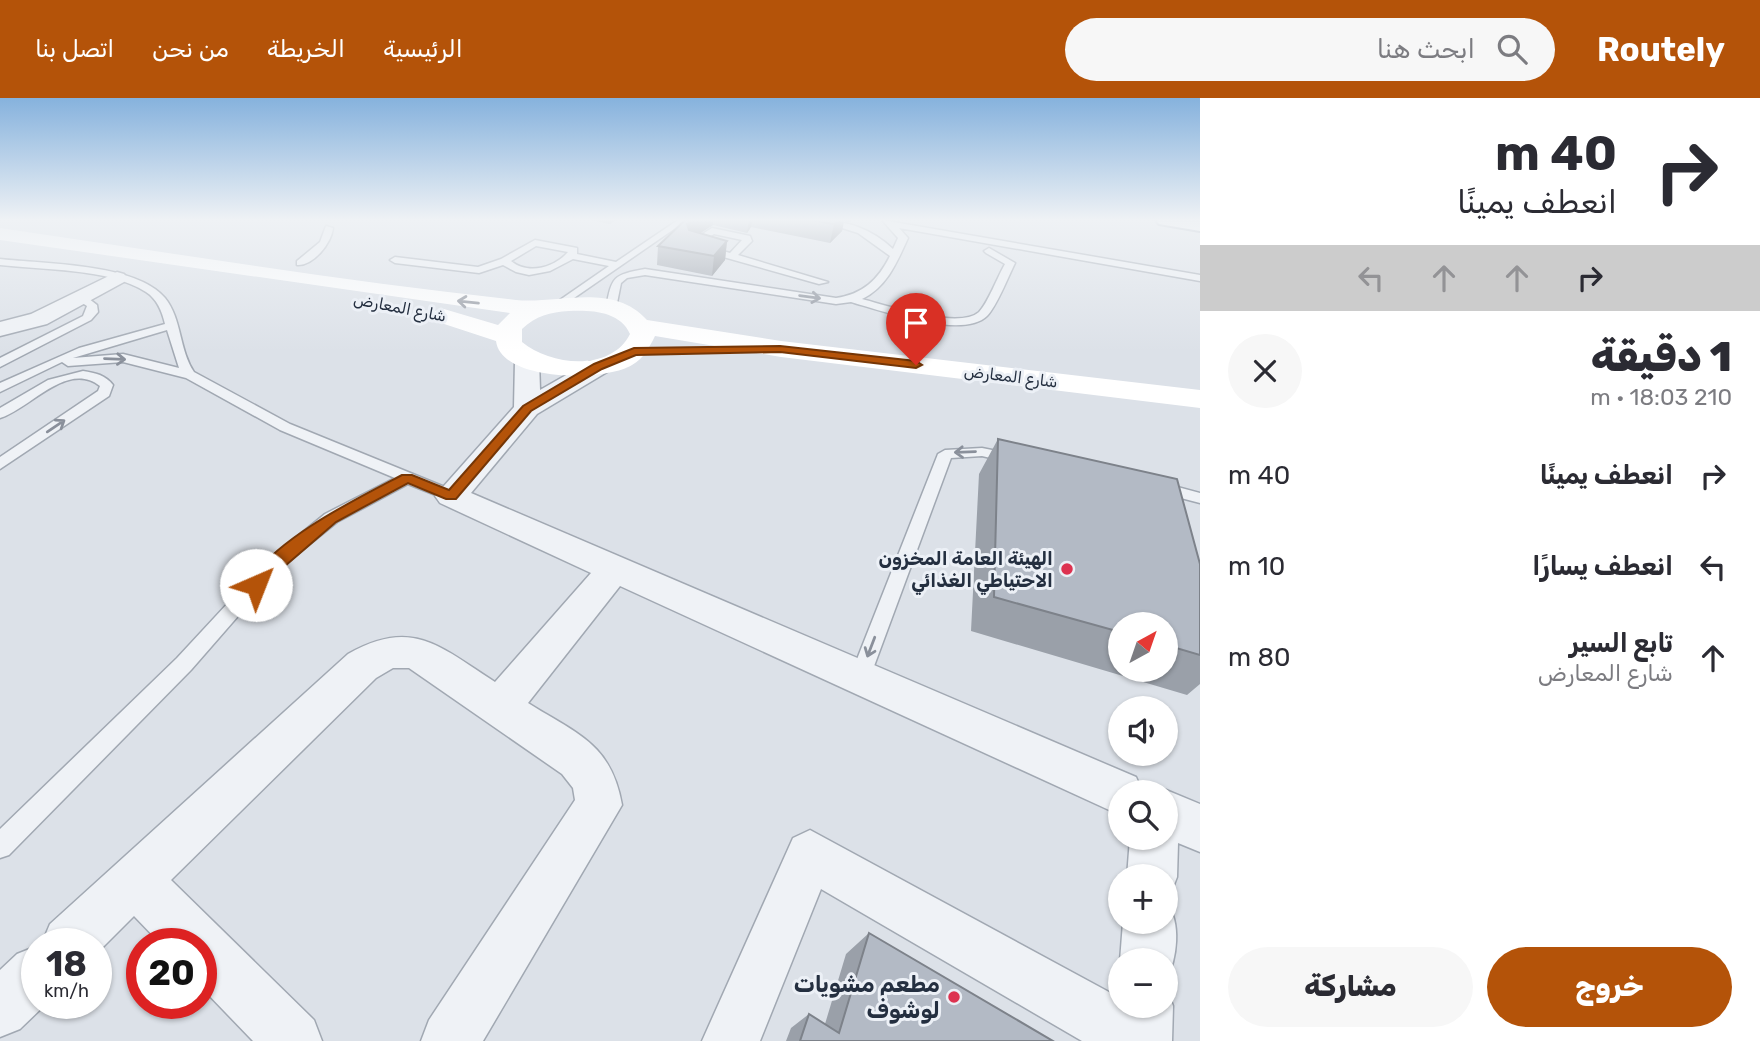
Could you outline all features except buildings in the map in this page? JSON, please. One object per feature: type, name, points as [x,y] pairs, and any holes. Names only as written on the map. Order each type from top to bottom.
[{"type":"main road","name":"شارع المعارض","points":[[132,264],[419,309],[507,336]]},
{"type":"main road","name":"شارع المعارض","points":[[213,264],[444,299],[549,307],[611,308]]},
{"type":"main road","points":[[303,264],[390,289]]},
{"type":"main road","points":[[549,307],[515,321],[507,336],[516,353],[527,360],[560,369],[598,367],[637,339],[633,319],[611,308]]},
{"type":"main road","name":"شارع المعارض","points":[[637,339],[780,349],[1200,399]]},
{"type":"street","points":[[0,329],[39,319],[117,278]]},
{"type":"street","points":[[527,360],[527,408]]},
{"type":"street","points":[[598,367],[527,408],[451,496],[1108,788]]},
{"type":"street","points":[[500,706],[614,569]]},
{"type":"street","points":[[85,928],[362,666],[385,652],[403,649],[420,654],[578,759],[595,780],[599,805],[450,1041]]},
{"type":"street","points":[[1178,818],[1200,828]]},
{"type":"street","points":[[732,1041],[810,855],[1138,1041]]},
{"type":"street","points":[[135,880],[182,928]]},
{"type":"street","points":[[217,964],[293,1041]]},
{"type":"street","points":[[0,1009],[21,989]]},
{"type":"street","points":[[1143,1041],[1144,1018]]},
{"type":"lane","points":[[15,264],[117,278],[150,290],[160,298],[169,320],[179,362],[190,375]]},
{"type":"lane","points":[[429,264],[479,270],[496,264]]},
{"type":"lane","points":[[509,264],[544,272],[561,264]]},
{"type":"lane","points":[[613,264],[618,265]]},
{"type":"lane","points":[[760,264],[823,282]]},
{"type":"lane","points":[[855,300],[869,295],[890,264]]},
{"type":"lane","points":[[611,308],[616,282],[624,276],[645,272],[836,301],[855,300],[946,321],[967,323],[983,314],[1009,264]]},
{"type":"lane","points":[[1128,264],[1200,278]]},
{"type":"lane","points":[[549,307],[618,265]]},
{"type":"lane","points":[[779,293],[791,273]]},
{"type":"lane","points":[[0,363],[92,312],[92,305],[80,297]]},
{"type":"lane","points":[[39,319],[99,334]]},
{"type":"lane","points":[[0,388],[56,351],[99,334],[169,320]]},
{"type":"lane","points":[[24,374],[88,347],[169,320]]},
{"type":"lane","points":[[24,374],[59,363],[123,358],[190,375],[285,427],[451,496]]},
{"type":"lane","points":[[0,414],[51,382],[66,377],[102,379],[107,385],[104,393],[0,464]]},
{"type":"lane","points":[[860,677],[945,454],[982,452],[1022,460]]},
{"type":"lane","points":[[0,846],[184,664],[273,565],[331,518],[407,478]]},
{"type":"lane","points":[[1143,484],[1200,498]]},
{"type":"place","name":"الهيئة العامة المخزون الاحتياطي الغذائي","points":[[1067,569]]},
{"type":"place","name":"مطعم مشويات لوشوف","points":[[954,997]]},
{"type":"route","points":[[256,585],[273,565],[331,518],[407,478],[451,496],[527,408],[598,367],[634,352],[780,349],[916,365]]}]
